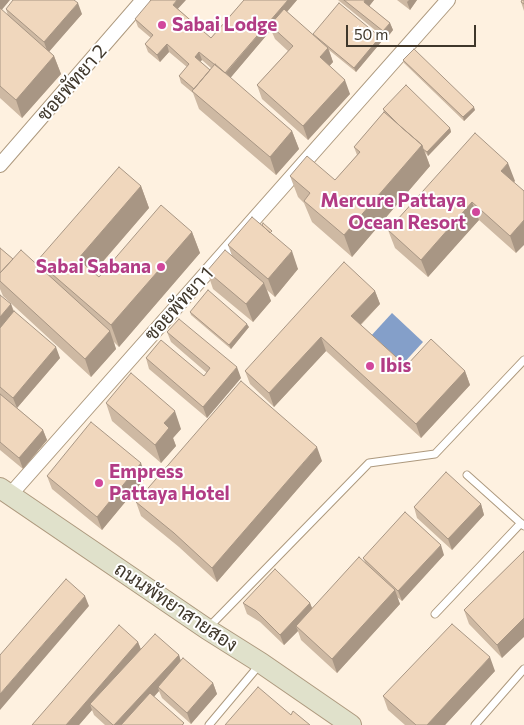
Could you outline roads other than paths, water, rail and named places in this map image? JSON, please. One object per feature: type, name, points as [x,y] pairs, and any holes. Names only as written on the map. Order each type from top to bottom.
[{"type":"main road","name":"ถนนพัทยาสายสอง","points":[[5,491],[207,630],[261,663],[351,725]]},
{"type":"street","name":"ซอยพัทยา 2","points":[[0,165],[143,0]]},
{"type":"street","name":"ซอยพัทยา 1","points":[[5,491],[448,0]]},
{"type":"lane","points":[[207,630],[369,464],[435,454],[524,360]]},
{"type":"lane","points":[[435,614],[522,525],[467,474]]},
{"type":"lane","points":[[209,725],[261,663]]},
{"type":"lane","points":[[475,725],[524,669]]},
{"type":"water","points":[[392,313],[423,342],[401,366],[370,337]]},
{"type":"place","name":"Sabai Lodge","points":[[162,25]]},
{"type":"place","name":"Mercure Pattaya Ocean Resort","points":[[476,212]]},
{"type":"place","name":"Sabai Sabana","points":[[161,267]]},
{"type":"place","name":"Ibis","points":[[370,366]]},
{"type":"place","name":"Empress Pattaya Hotel","points":[[99,483]]}]
